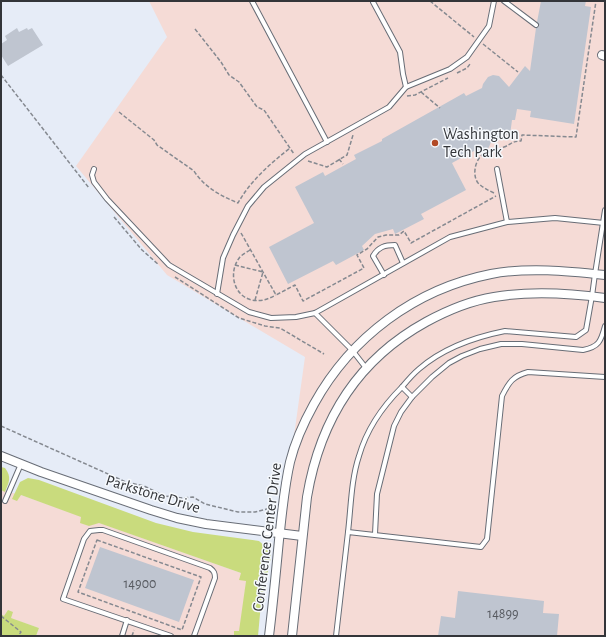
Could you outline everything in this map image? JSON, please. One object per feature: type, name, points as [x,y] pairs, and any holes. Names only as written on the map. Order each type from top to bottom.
[{"type":"street","name":"Conference Center Drive","points":[[269,636],[285,489],[290,461],[298,438],[323,387],[352,350],[379,326],[405,307],[445,288],[471,279],[491,274],[554,270],[605,275]]},
{"type":"street","points":[[292,636],[302,536],[310,476],[318,449],[331,418],[348,391],[366,368],[405,334],[454,307],[473,301],[519,293],[558,294],[605,298]]},
{"type":"street","name":"Parkstone Drive","points":[[1,456],[143,508],[177,518],[206,524],[302,536]]},
{"type":"lane","points":[[252,1],[327,142]]},
{"type":"lane","points":[[217,294],[223,258],[233,234],[248,206],[264,186],[298,159],[389,107],[406,87],[450,69],[467,57],[489,26],[494,1]]},
{"type":"lane","points":[[504,1],[536,25]]},
{"type":"lane","points":[[373,2],[400,52],[406,87]]},
{"type":"lane","points":[[94,169],[92,175],[94,182],[106,199],[169,265],[249,312],[271,318],[296,317],[315,313],[450,236],[507,222],[555,218],[604,223]]},
{"type":"lane","points":[[497,169],[507,222]]},
{"type":"lane","points":[[336,636],[358,458],[365,438],[388,401],[419,369],[445,352],[460,345],[505,332],[576,336],[586,330],[605,210]]},
{"type":"lane","points":[[384,275],[373,256],[380,248],[390,245],[395,246],[403,263]]},
{"type":"lane","points":[[315,313],[352,350],[366,368]]},
{"type":"lane","points":[[375,534],[377,494],[394,426],[401,412],[412,397],[432,377],[449,363],[462,356],[480,349],[501,344],[522,344],[583,350],[592,348],[600,341],[605,326]]},
{"type":"lane","points":[[348,532],[481,547],[487,539],[502,396],[507,386],[518,375],[528,372],[605,377]]},
{"type":"lane","points":[[402,387],[412,397]]},
{"type":"lane","points":[[6,501],[21,464]]},
{"type":"lane","points":[[171,636],[63,599],[84,539],[90,532],[103,530],[213,570],[215,578],[194,636]]},
{"type":"lane","points":[[122,636],[127,620]]},
{"type":"path","points":[[250,250],[240,257],[235,266],[233,275],[237,290],[244,296],[255,300],[267,299],[295,285],[303,301],[364,268],[357,255],[367,249],[378,237],[386,235],[399,235],[404,231],[411,242],[496,196],[494,193],[479,184],[475,176],[475,170],[479,158],[482,155],[490,150],[505,147],[515,141],[521,141],[522,135],[576,137],[596,1]]},
{"type":"path","points":[[195,29],[221,62],[229,75],[239,82],[257,108],[264,110],[298,159]]},
{"type":"path","points":[[421,92],[440,108]]},
{"type":"path","points":[[119,112],[154,140],[157,145],[194,171],[210,188],[222,196],[238,203],[242,195],[259,175],[290,148]]},
{"type":"path","points":[[340,159],[343,164]]},
{"type":"path","points":[[240,232],[276,295]]},
{"type":"path","points":[[235,266],[263,272]]},
{"type":"path","points":[[255,300],[263,272]]},
{"type":"path","points":[[1,426],[126,482],[144,486],[165,496],[183,498],[193,497],[205,504],[238,512],[255,512],[267,509]]},
{"type":"path","points":[[97,540],[201,578],[182,630],[139,614],[78,592],[97,540]]},
{"type":"path","points":[[1,616],[21,632],[18,636]]},
{"type":"shaded area","points":[[149,1],[605,1],[605,636],[266,636],[305,357],[167,275],[76,166],[167,37]]},
{"type":"shaded area","points":[[1,490],[21,495],[241,573],[246,581],[240,636],[36,636],[39,628],[1,614]]},
{"type":"green space","points":[[1,467],[5,468],[9,474],[9,482],[5,492],[1,490]]},
{"type":"green space","points":[[28,478],[39,480],[156,523],[193,532],[259,541],[268,549],[271,557],[261,603],[258,636],[234,636],[234,631],[239,631],[246,581],[239,580],[241,573],[99,523],[89,526],[80,523],[81,517],[21,495],[17,501],[12,499],[20,482]]},
{"type":"green space","points":[[8,610],[13,612],[11,618],[39,628],[36,636],[1,636],[1,614],[4,616]]},
{"type":"building","name":"Washington Tech Park","points":[[541,1],[586,1],[585,6],[591,7],[574,124],[530,117],[531,111],[517,109],[515,120],[512,120],[510,135],[498,134],[498,140],[491,142],[486,151],[474,151],[452,163],[466,190],[421,214],[424,219],[395,234],[393,229],[375,234],[362,246],[364,250],[336,265],[333,261],[288,284],[269,247],[314,223],[295,187],[323,172],[325,176],[356,159],[354,155],[382,141],[382,139],[464,93],[466,96],[482,88],[488,77],[493,75],[499,76],[509,87],[525,66],[530,71],[536,28],[539,26],[537,22]]},
{"type":"building","points":[[17,28],[19,32],[27,28],[28,30],[32,28],[43,45],[8,66],[1,55],[1,44],[7,40],[5,36]]},
{"type":"building","points":[[100,547],[194,580],[179,622],[85,588]]},
{"type":"building","points":[[458,591],[544,601],[543,613],[559,614],[557,636],[438,636],[441,616],[455,618]]},
{"type":"place","name":"Washington Tech Park","points":[[435,143]]}]
